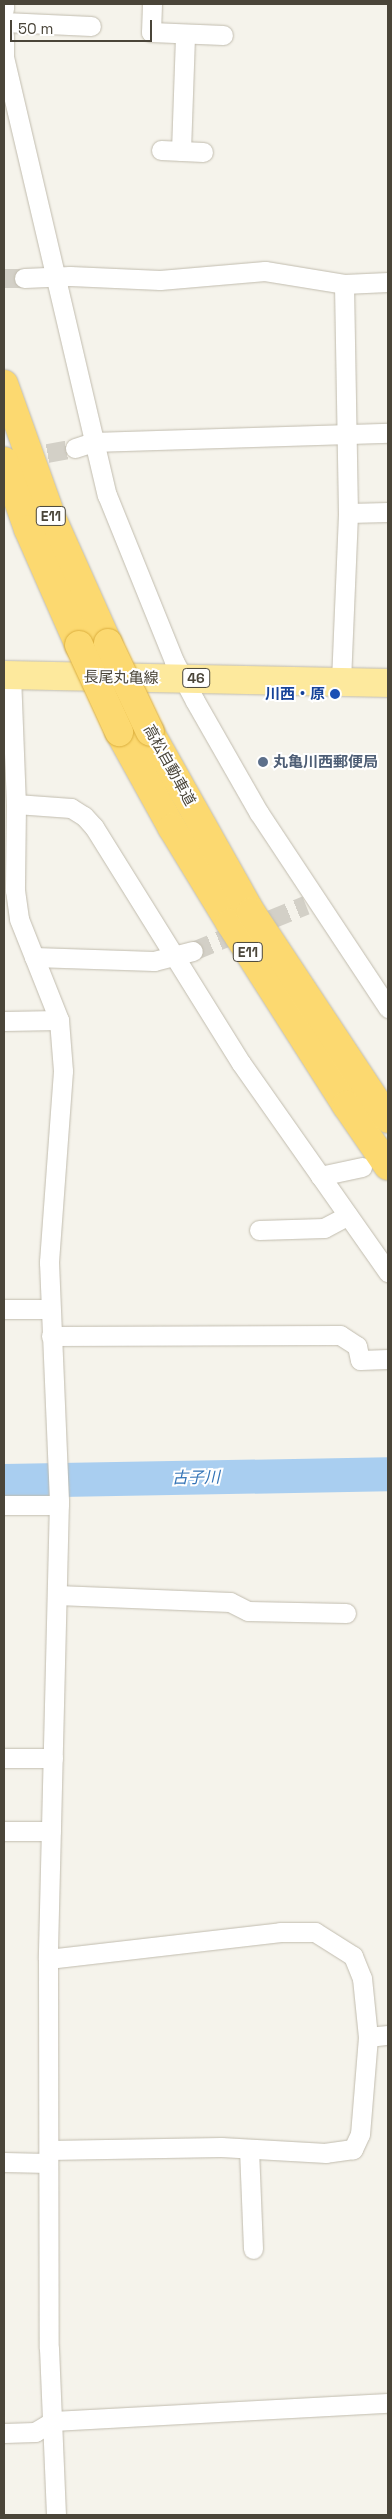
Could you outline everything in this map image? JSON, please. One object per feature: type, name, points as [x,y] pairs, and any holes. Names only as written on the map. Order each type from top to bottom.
[{"type":"highway","name":"高松自動車道","points":[[4,384],[52,518],[150,732],[251,912],[388,1119]]},
{"type":"highway","name":"高松自動車道","points":[[4,461],[28,529],[78,645],[120,732],[172,828],[346,1105],[375,1167]]},
{"type":"main road","name":"長尾丸亀線","points":[[8,675],[388,683]]},
{"type":"street","points":[[4,4],[4,9]]},
{"type":"street","points":[[152,4],[151,32],[223,35]]},
{"type":"street","points":[[4,22],[91,26]]},
{"type":"street","points":[[181,151],[185,34]]},
{"type":"street","points":[[4,35],[4,57],[9,95],[56,276],[107,495],[174,661],[311,902],[388,1008]]},
{"type":"street","points":[[161,150],[203,152]]},
{"type":"street","points":[[24,278],[56,276],[160,280],[265,272],[344,284],[388,282]]},
{"type":"street","points":[[341,681],[348,513],[344,284]]},
{"type":"street","points":[[75,448],[94,442],[388,433]]},
{"type":"street","points":[[348,513],[388,512]]},
{"type":"street","points":[[8,675],[16,804],[15,890],[18,919],[59,1020],[63,1071],[48,1262],[59,1460],[48,1959],[49,2348],[56,2515]]},
{"type":"street","points":[[16,804],[71,808],[84,816],[94,827],[241,1063],[388,1272]]},
{"type":"street","points":[[34,957],[154,961],[193,951]]},
{"type":"street","points":[[4,1021],[59,1020]]},
{"type":"street","points":[[320,1176],[375,1167]]},
{"type":"street","points":[[259,1230],[324,1228],[348,1215]]},
{"type":"street","points":[[4,1309],[50,1309]]},
{"type":"street","points":[[51,1336],[340,1335],[357,1346],[360,1360],[388,1359]]},
{"type":"street","points":[[4,1505],[59,1502]]},
{"type":"street","points":[[57,1595],[230,1602],[248,1611],[346,1614]]},
{"type":"street","points":[[4,1758],[53,1758]]},
{"type":"street","points":[[4,1830],[51,1832]]},
{"type":"street","points":[[4,2162],[169,2147],[249,2148],[326,2153],[353,2149],[360,2134],[368,2037],[362,1978],[353,1956],[315,1932],[280,1932],[48,1959]]},
{"type":"street","points":[[368,2037],[388,2035]]},
{"type":"street","points":[[249,2148],[252,2250]]},
{"type":"street","points":[[4,2433],[35,2432],[53,2421],[388,2403]]},
{"type":"waterway","name":"古子川","points":[[4,1481],[388,1474]]},
{"type":"tunnel","points":[[4,278],[24,278]]},
{"type":"tunnel","points":[[20,458],[75,448]]},
{"type":"tunnel","points":[[193,951],[306,905]]},
{"type":"place","name":"川西・原","points":[[335,694]]},
{"type":"place","name":"丸亀川西郵便局","points":[[263,762]]}]
